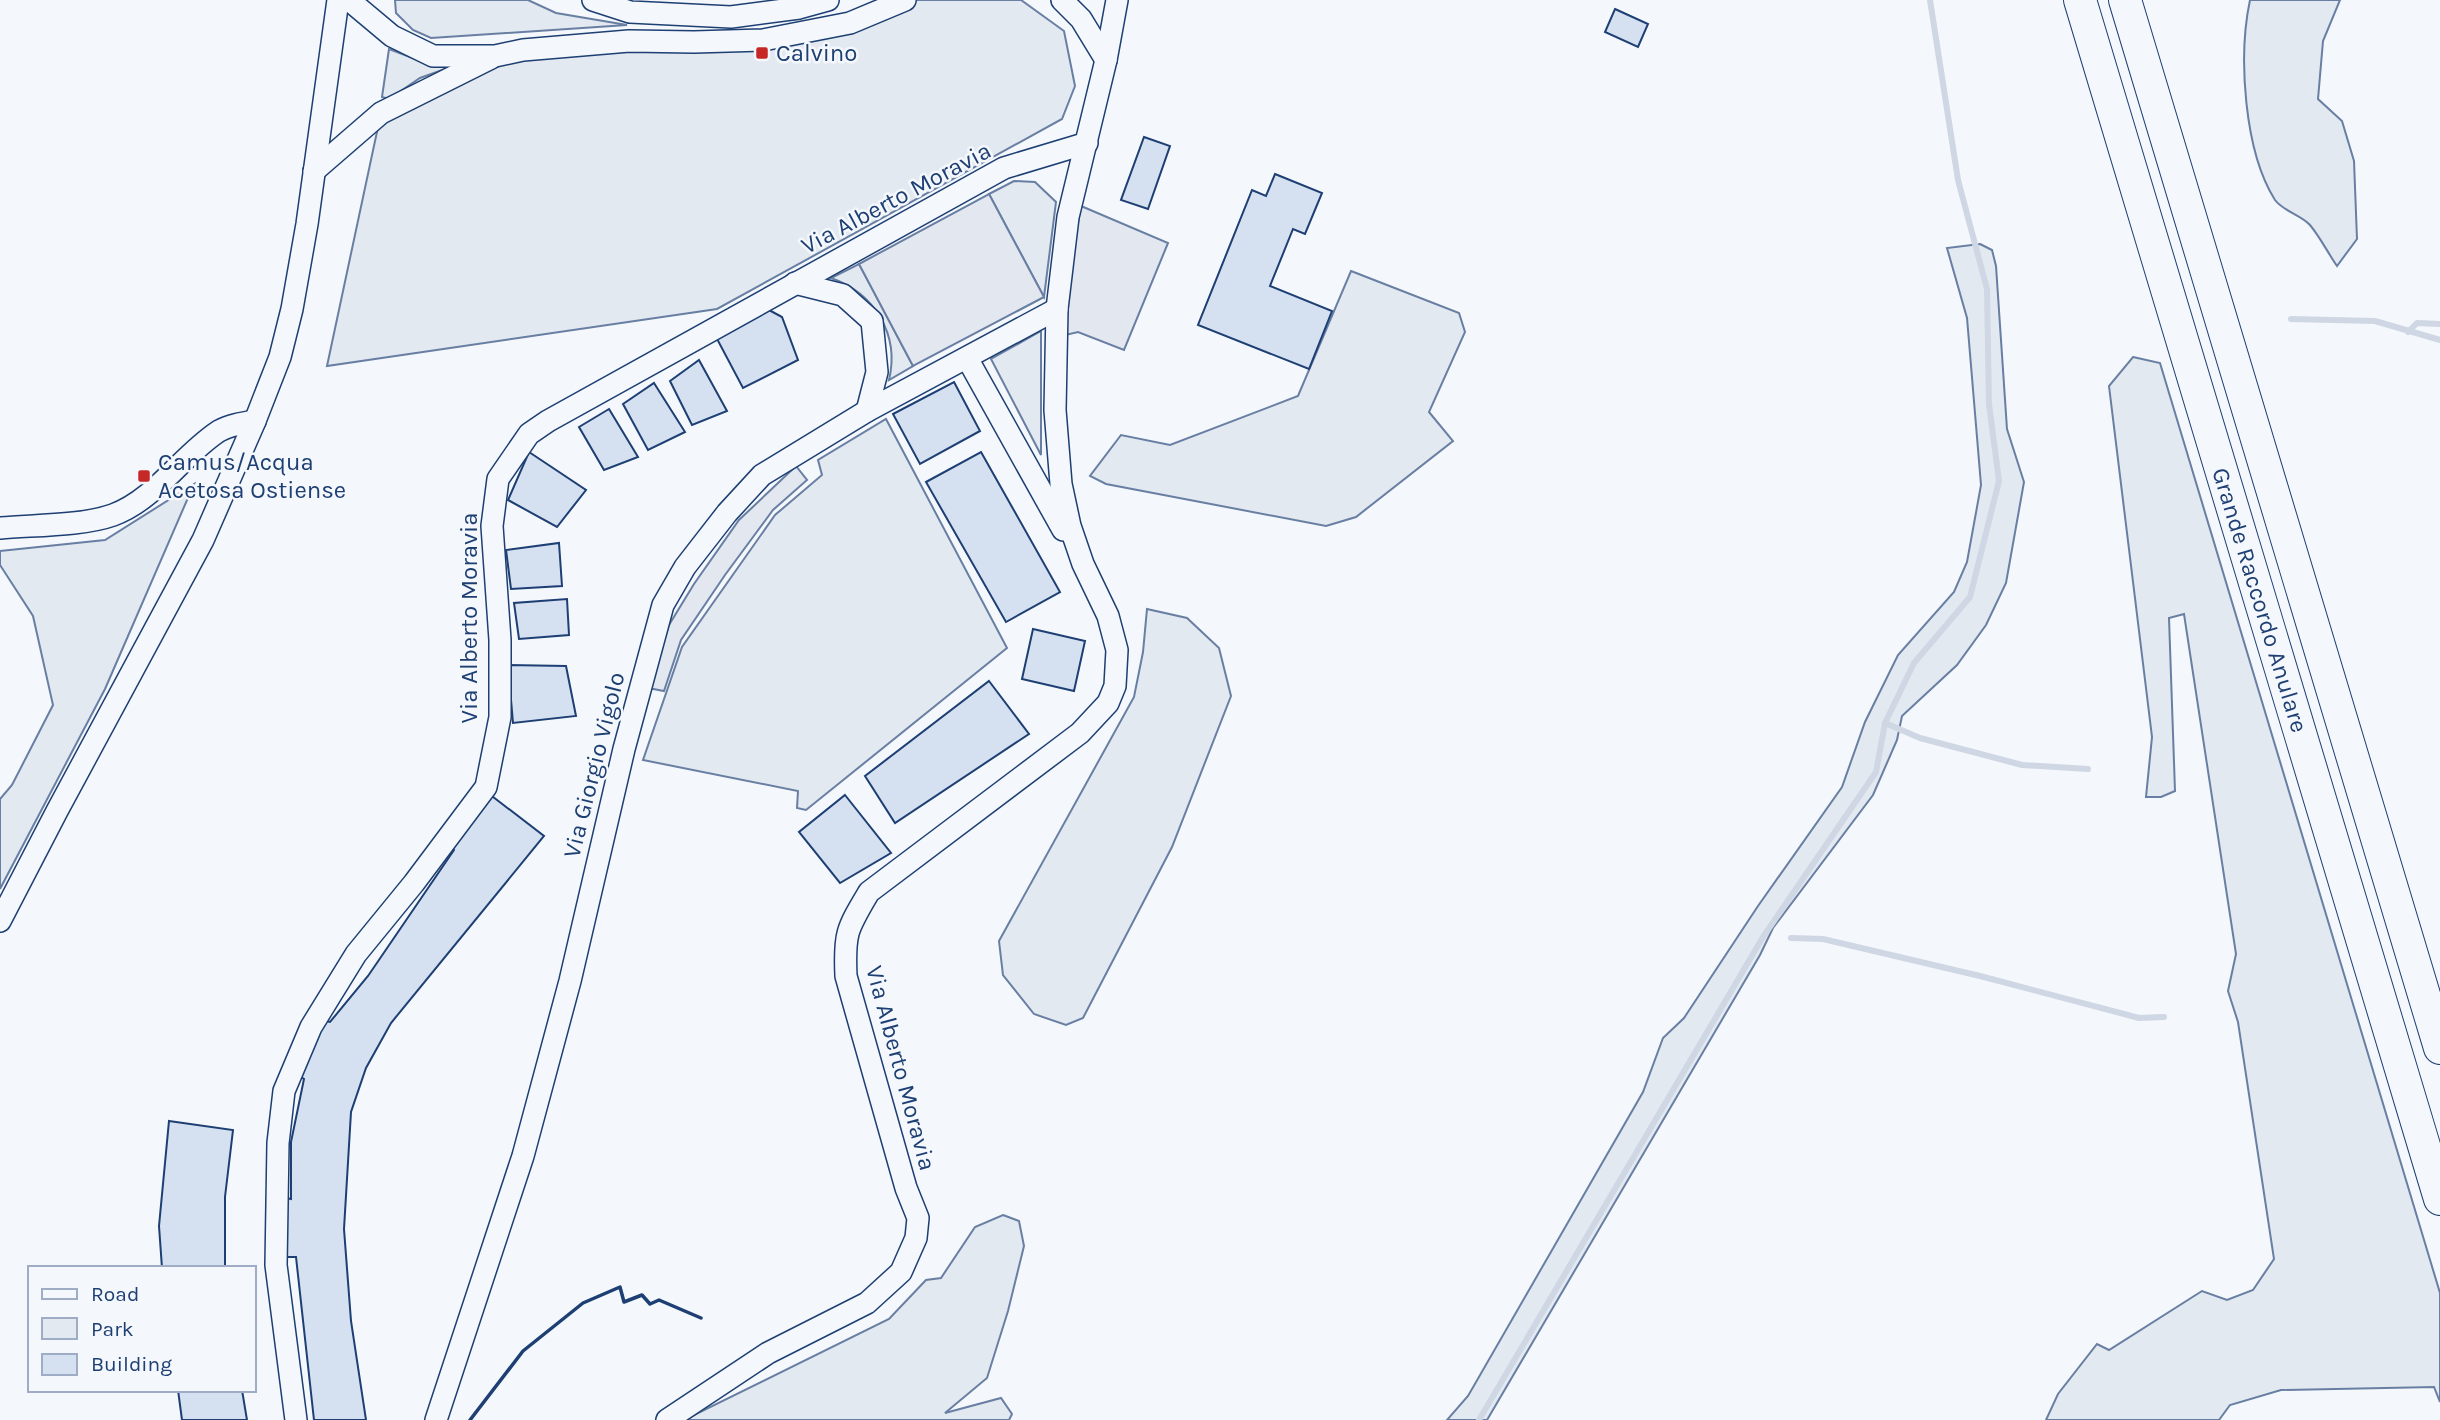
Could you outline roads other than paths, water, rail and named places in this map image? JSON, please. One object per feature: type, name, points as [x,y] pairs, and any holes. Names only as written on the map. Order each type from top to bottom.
[{"type":"highway","name":"Grande Raccordo Anulare","points":[[2080,0],[2440,1199]]},
{"type":"highway","name":"Grande Raccordo Anulare","points":[[2125,0],[2440,1048]]},
{"type":"street","points":[[0,921],[82,762],[203,540],[280,358],[292,309],[338,0]]},
{"type":"street","points":[[349,0],[392,36],[433,56],[495,56],[523,50],[629,41],[763,40],[850,23],[905,0]]},
{"type":"street","points":[[593,0],[630,12],[732,17],[799,8],[828,0]]},
{"type":"street","points":[[1062,0],[1081,19],[1106,60]]},
{"type":"street","name":"Via Alberto Moravia","points":[[667,1420],[768,1353],[867,1303],[901,1272],[916,1238],[918,1218],[906,1188],[846,976],[845,945],[849,926],[869,892],[1080,733],[1108,703],[1115,686],[1117,650],[1104,607],[1083,564],[1070,526],[1061,484],[1055,410],[1058,309],[1068,217],[1106,60],[1117,0]]},
{"type":"street","points":[[314,171],[381,113],[495,56]]},
{"type":"street","name":"Via Alberto Moravia","points":[[296,1420],[276,1265],[278,1143],[284,1091],[311,1027],[355,954],[414,883],[486,787],[500,717],[500,640],[492,526],[498,480],[529,434],[548,421],[1004,169],[1087,143]]},
{"type":"street","points":[[795,283],[844,295],[872,321],[877,372],[867,411]]},
{"type":"street","name":"Via Giorgio Vigolo","points":[[436,1420],[523,1156],[570,981],[624,750],[663,605],[685,567],[727,513],[762,475],[867,411],[1058,309]]},
{"type":"street","points":[[967,358],[1083,564]]},
{"type":"street","points":[[0,528],[113,515],[138,502],[220,430],[255,421]]},
{"type":"waterway","points":[[1479,1420],[1763,937],[1876,772],[1885,723],[1914,663],[1970,597],[1999,481],[1989,404],[1987,289],[1958,180],[1930,0]]},
{"type":"waterway","points":[[2291,319],[2375,321],[2440,340]]},
{"type":"waterway","points":[[2408,332],[2417,323],[2440,324]]},
{"type":"waterway","points":[[1885,723],[1920,738],[2022,765],[2088,769]]},
{"type":"waterway","points":[[1791,938],[1823,939],[1980,976],[2139,1018],[2164,1017]]},
{"type":"place","name":"Calvino","points":[[762,53]]},
{"type":"place","name":"Camus/Acqua Acetosa Ostiense","points":[[144,476]]}]
